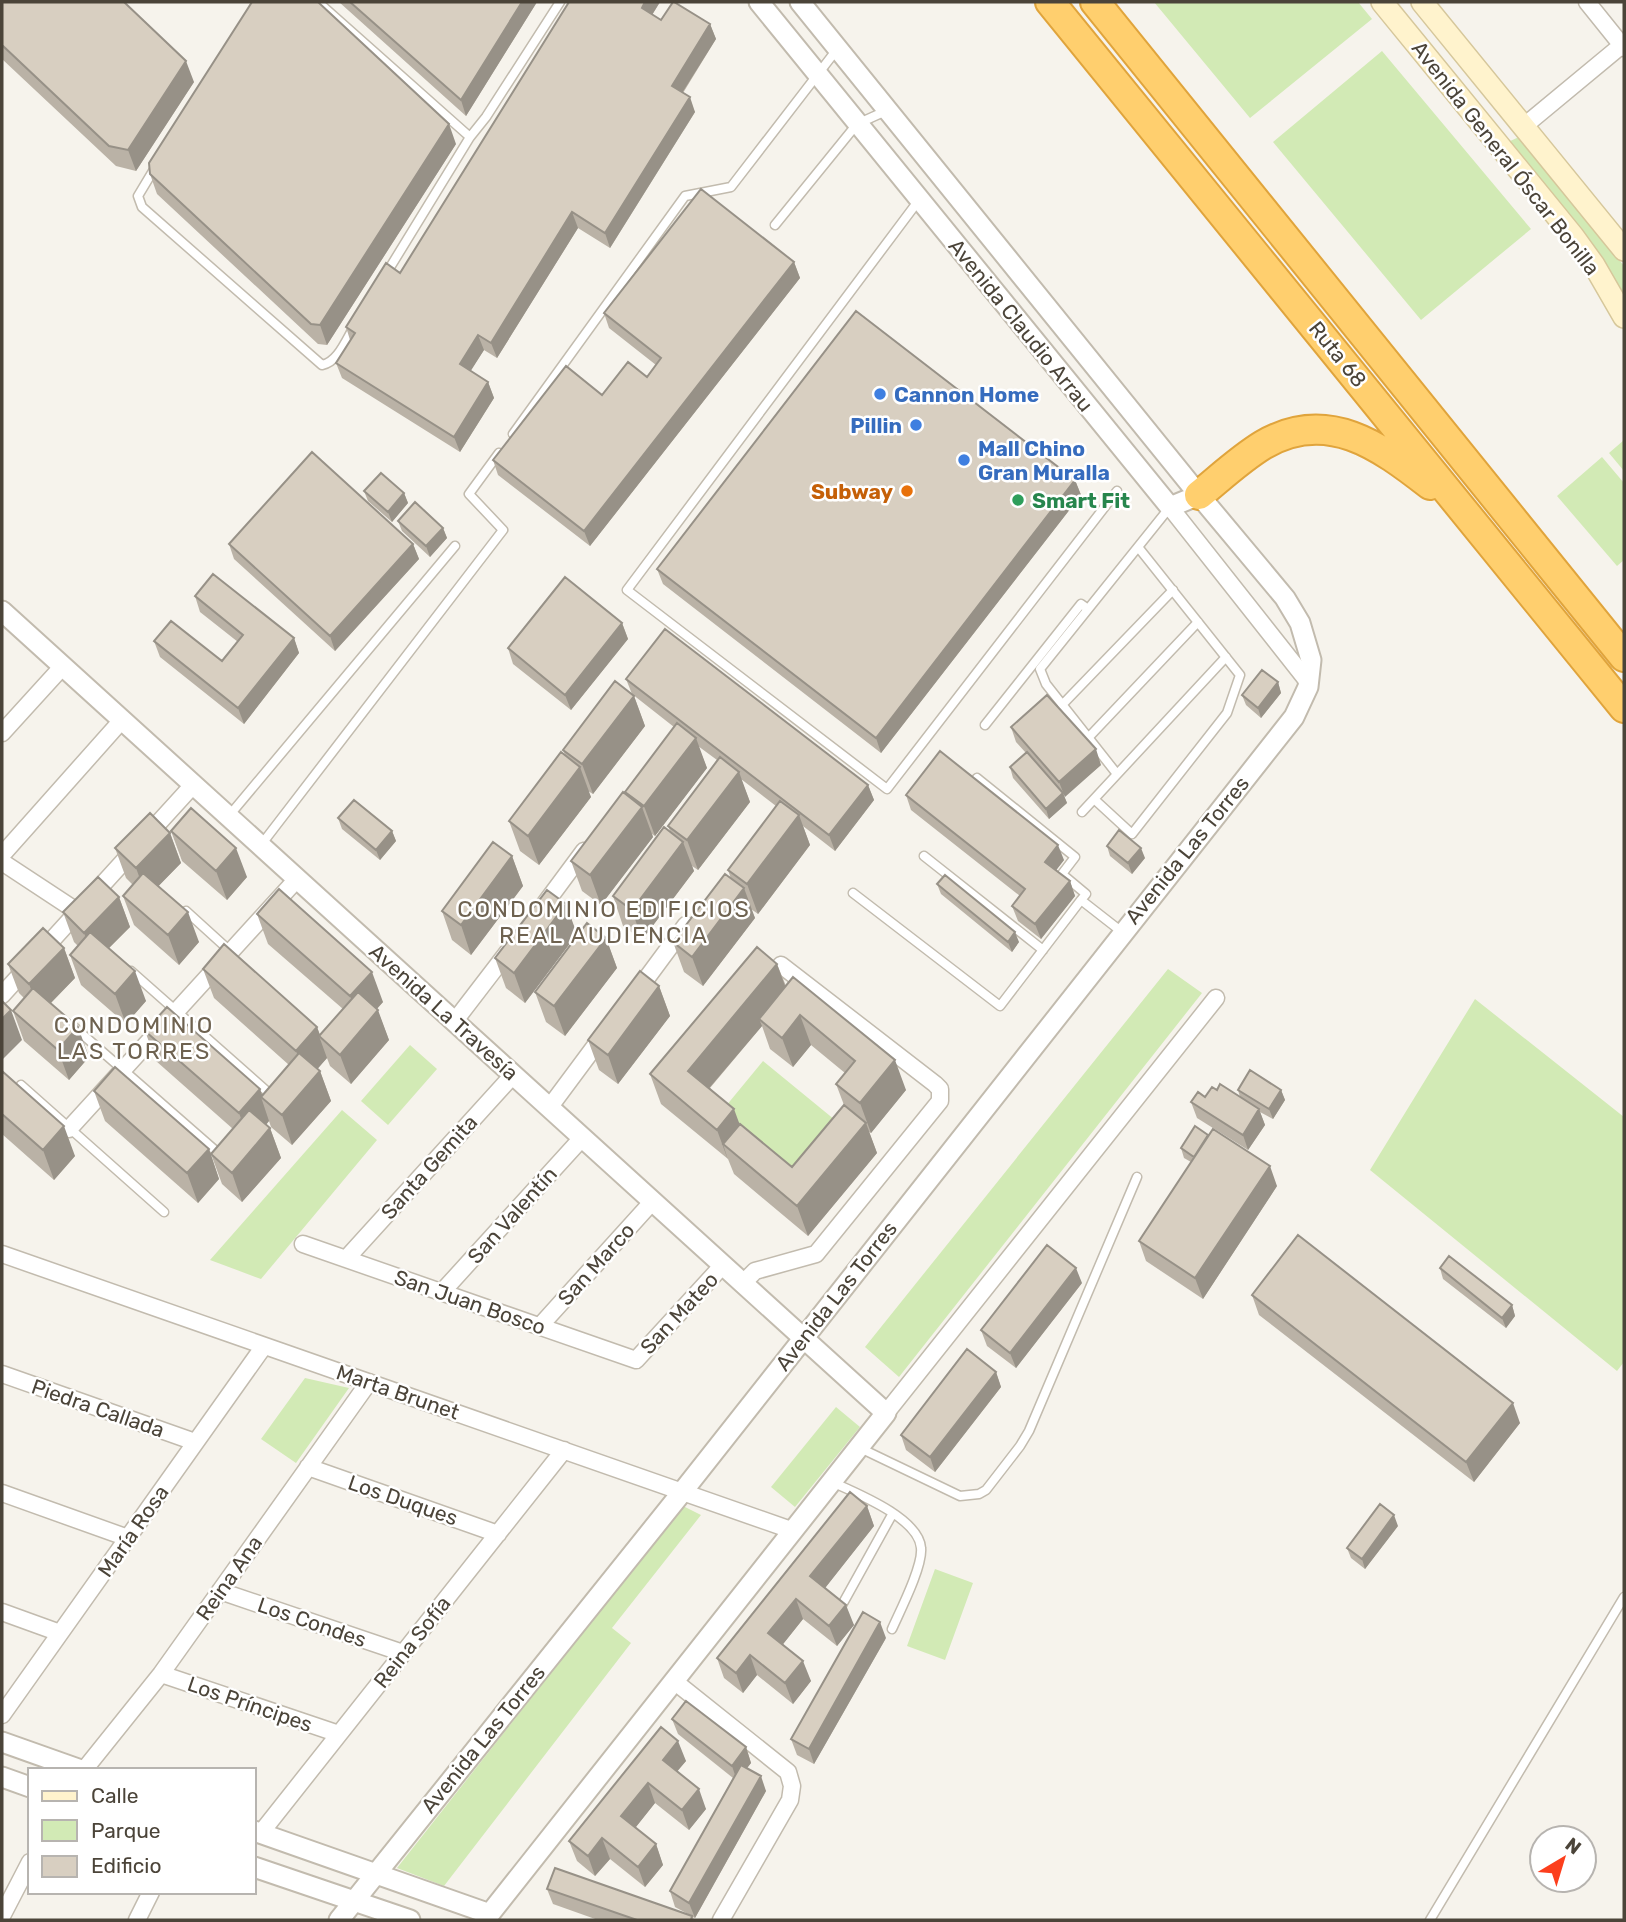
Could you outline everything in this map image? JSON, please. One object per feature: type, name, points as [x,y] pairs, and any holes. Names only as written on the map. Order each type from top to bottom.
[{"type":"highway","name":"Ruta 68","points":[[1050,2],[1624,708]]},
{"type":"highway","name":"Ruta 68","points":[[1095,2],[1624,657]]},
{"type":"highway","points":[[1199,495],[1269,442],[1298,431],[1329,430],[1356,437],[1388,453],[1470,517]]},
{"type":"main road","name":"Avenida General Óscar Bonilla","points":[[1382,2],[1573,236],[1594,265],[1624,317]]},
{"type":"main road","name":"Avenida General Óscar Bonilla","points":[[1422,2],[1624,250]]},
{"type":"main road","points":[[1458,96],[1481,76]]},
{"type":"street","name":"Avenida Claudio Arrau","points":[[759,2],[1170,507],[1309,683]]},
{"type":"street","name":"Avenida Claudio Arrau","points":[[800,2],[1285,598],[1300,623],[1311,660]]},
{"type":"street","points":[[1523,127],[1623,47],[1587,2]]},
{"type":"street","points":[[1170,507],[1199,495]]},
{"type":"street","name":"Avenida La Travesía","points":[[5,620],[122,720],[886,1413]]},
{"type":"street","name":"Avenida Las Torres","points":[[339,1920],[683,1491],[1294,717],[1309,683],[1311,660]]},
{"type":"street","points":[[2,733],[62,666]]},
{"type":"street","points":[[2,855],[122,720]]},
{"type":"street","points":[[2,995],[193,785]]},
{"type":"street","points":[[454,1022],[593,839]]},
{"type":"street","points":[[2,862],[78,912]]},
{"type":"street","points":[[69,1129],[176,1011],[236,956],[297,879]]},
{"type":"street","points":[[549,1108],[693,916]]},
{"type":"street","points":[[742,1284],[755,1271],[816,1254],[940,1101],[940,1089],[781,965]]},
{"type":"street","points":[[257,1833],[375,1873],[492,1918],[674,1681],[1216,998]]},
{"type":"street","name":"Santa Gemita","points":[[346,1259],[513,1075]]},
{"type":"street","name":"San Valentín","points":[[442,1292],[582,1138]]},
{"type":"street","name":"San Marco","points":[[540,1326],[652,1202]]},
{"type":"street","name":"San Juan Bosco","points":[[303,1244],[636,1360]]},
{"type":"street","name":"Marta Brunet","points":[[2,1254],[794,1531]]},
{"type":"street","name":"San Mateo","points":[[636,1360],[722,1266]]},
{"type":"street","name":"María Rosa","points":[[2,1716],[264,1346]]},
{"type":"street","name":"Piedra Callada","points":[[2,1374],[195,1442]]},
{"type":"street","name":"Reina Ana","points":[[85,1768],[161,1674],[369,1382]]},
{"type":"street","name":"Reina Sofía","points":[[257,1833],[564,1450]]},
{"type":"street","name":"Los Duques","points":[[308,1467],[498,1534]]},
{"type":"street","points":[[2,1493],[128,1538]]},
{"type":"street","name":"Los Condes","points":[[220,1591],[403,1653]]},
{"type":"street","points":[[2,1612],[60,1633]]},
{"type":"street","name":"Los Príncipes","points":[[161,1674],[339,1734]]},
{"type":"street","points":[[674,1681],[788,1772],[792,1786],[790,1800],[721,1920]]},
{"type":"street","points":[[2,1742],[77,1768]]},
{"type":"street","points":[[2,1777],[28,1786]]},
{"type":"street","points":[[2,1916],[28,1866]]},
{"type":"street","points":[[256,1868],[410,1920]]},
{"type":"street","points":[[137,1920],[150,1894]]},
{"type":"lane","points":[[318,2],[470,137]]},
{"type":"lane","points":[[384,277],[470,137],[486,117],[560,2]]},
{"type":"lane","points":[[509,439],[685,197],[731,187],[838,48]]},
{"type":"lane","points":[[775,225],[857,124],[888,110]]},
{"type":"lane","points":[[159,162],[138,196],[142,207],[322,365],[335,358],[356,323]]},
{"type":"lane","points":[[919,200],[627,590],[887,789],[1117,491]]},
{"type":"lane","points":[[260,846],[503,530],[469,494],[501,450]]},
{"type":"lane","points":[[1117,774],[1046,684],[1040,669],[1170,507]]},
{"type":"lane","points":[[228,817],[455,545]]},
{"type":"lane","points":[[1094,799],[1132,834],[1227,713],[1240,675],[1138,547]]},
{"type":"lane","points":[[1062,705],[1173,590]]},
{"type":"lane","points":[[985,725],[1081,604],[1088,609]]},
{"type":"lane","points":[[1088,738],[1198,622]]},
{"type":"lane","points":[[1082,812],[1226,657]]},
{"type":"lane","points":[[853,893],[1000,1006],[1086,894],[1062,874],[1075,857],[977,778]]},
{"type":"lane","points":[[925,856],[1043,950]]},
{"type":"lane","points":[[1082,900],[1122,932]]},
{"type":"lane","points":[[186,911],[236,956]]},
{"type":"lane","points":[[128,969],[270,1094]]},
{"type":"lane","points":[[74,1027],[217,1152]]},
{"type":"lane","points":[[20,1085],[164,1212]]},
{"type":"lane","points":[[859,1448],[960,1496],[979,1494],[986,1490],[1029,1430],[1137,1177]]},
{"type":"lane","points":[[832,1482],[893,1513],[912,1530],[922,1545],[920,1561],[892,1629]]},
{"type":"lane","points":[[842,1605],[893,1513]]},
{"type":"lane","points":[[1430,1920],[1624,1597]]},
{"type":"green space","points":[[1154,2],[1358,2],[1372,19],[1250,118]]},
{"type":"green space","points":[[1382,51],[1531,229],[1421,320],[1273,142]]},
{"type":"green space","points":[[1519,137],[1624,266],[1624,298],[1508,142]]},
{"type":"green space","points":[[1624,440],[1624,471],[1609,453]]},
{"type":"green space","points":[[1602,457],[1624,483],[1624,560],[1617,566],[1557,496]]},
{"type":"green space","points":[[1168,969],[1202,993],[899,1377],[865,1347]]},
{"type":"green space","points":[[1475,999],[1624,1117],[1624,1362],[1617,1371],[1370,1170]]},
{"type":"green space","points":[[410,1045],[437,1069],[388,1125],[361,1101]]},
{"type":"green space","points":[[763,1061],[846,1129],[799,1187],[721,1112]]},
{"type":"green space","points":[[342,1110],[377,1140],[261,1279],[210,1260]]},
{"type":"green space","points":[[305,1378],[349,1388],[296,1463],[261,1439]]},
{"type":"green space","points":[[836,1407],[860,1427],[795,1507],[771,1487]]},
{"type":"green space","points":[[683,1506],[701,1515],[612,1628],[631,1643],[444,1886],[397,1868]]},
{"type":"green space","points":[[935,1569],[973,1583],[945,1660],[907,1646]]},
{"type":"building","points":[[2,2],[124,2],[186,61],[128,150],[109,146],[2,45]]},
{"type":"building","points":[[252,2],[318,2],[449,124],[320,325],[311,324],[150,174],[149,163]]},
{"type":"building","points":[[350,2],[522,2],[461,100]]},
{"type":"building","points":[[569,2],[645,2],[642,8],[661,20],[674,2],[710,24],[672,86],[690,97],[605,233],[572,212],[491,343],[478,335],[460,364],[488,382],[454,437],[336,363],[355,333],[346,327],[386,263],[400,273]]},
{"type":"building","points":[[701,189],[794,262],[584,531],[493,460],[566,366],[602,395],[628,362],[647,377],[661,358],[604,313]]},
{"type":"building","points":[[856,311],[1075,480],[876,738],[657,569]]},
{"type":"building","points":[[312,452],[413,544],[330,636],[229,544]]},
{"type":"building","points":[[381,473],[404,493],[388,512],[364,491]]},
{"type":"building","points":[[415,502],[443,528],[426,546],[398,521]]},
{"type":"building","points":[[213,574],[294,638],[238,708],[154,641],[171,621],[222,661],[243,635],[195,596]]},
{"type":"building","points":[[565,577],[622,623],[565,695],[508,648]]},
{"type":"building","points":[[665,629],[868,785],[829,835],[626,679]]},
{"type":"building","points":[[1262,670],[1278,682],[1258,708],[1242,695]]},
{"type":"building","points":[[615,681],[634,696],[582,764],[563,750]]},
{"type":"building","points":[[1047,695],[1096,749],[1059,782],[1011,727]]},
{"type":"building","points":[[677,723],[696,738],[644,806],[625,792]]},
{"type":"building","points":[[940,751],[1058,845],[1045,862],[1070,881],[1035,924],[1012,906],[1025,889],[906,795]]},
{"type":"building","points":[[561,752],[580,767],[528,836],[509,821]]},
{"type":"building","points":[[1027,752],[1063,793],[1046,809],[1010,767]]},
{"type":"building","points":[[720,757],[739,772],[687,840],[668,826]]},
{"type":"building","points":[[623,792],[642,807],[590,875],[571,861]]},
{"type":"building","points":[[354,800],[392,831],[376,850],[338,818]]},
{"type":"building","points":[[780,801],[799,815],[747,884],[728,870]]},
{"type":"building","points":[[191,808],[236,848],[216,871],[171,831]]},
{"type":"building","points":[[150,813],[170,833],[136,868],[115,848]]},
{"type":"building","points":[[664,827],[683,842],[632,910],[613,896]]},
{"type":"building","points":[[1119,830],[1141,848],[1128,863],[1107,846]]},
{"type":"building","points":[[493,842],[512,856],[461,925],[442,911]]},
{"type":"building","points":[[143,873],[188,912],[168,935],[123,896]]},
{"type":"building","points":[[725,874],[744,888],[692,957],[673,942]]},
{"type":"building","points":[[945,875],[1015,932],[1008,942],[937,884]]},
{"type":"building","points":[[98,877],[119,897],[84,933],[63,912]]},
{"type":"building","points":[[279,889],[372,972],[350,996],[257,914]]},
{"type":"building","points":[[547,890],[566,904],[514,973],[495,958]]},
{"type":"building","points":[[587,923],[606,938],[554,1006],[535,992]]},
{"type":"building","points":[[43,928],[64,948],[29,984],[8,964]]},
{"type":"building","points":[[90,932],[135,971],[115,994],[70,955]]},
{"type":"building","points":[[224,944],[317,1027],[296,1051],[203,969]]},
{"type":"building","points":[[757,947],[777,964],[688,1071],[734,1109],[717,1130],[650,1074]]},
{"type":"building","points":[[640,971],[659,986],[608,1055],[588,1040]]},
{"type":"building","points":[[793,977],[895,1060],[860,1103],[836,1084],[855,1061],[800,1015],[782,1038],[759,1019]]},
{"type":"building","points":[[33,988],[78,1027],[58,1050],[13,1011]]},
{"type":"building","points":[[358,992],[378,1010],[340,1055],[319,1036]]},
{"type":"building","points":[[2,1001],[11,1010],[2,1019]]},
{"type":"building","points":[[167,1007],[260,1089],[239,1113],[145,1031]]},
{"type":"building","points":[[299,1053],[320,1071],[282,1115],[261,1097]]},
{"type":"building","points":[[115,1067],[209,1149],[187,1173],[94,1091]]},
{"type":"building","points":[[1250,1070],[1281,1090],[1269,1109],[1238,1090]]},
{"type":"building","points":[[2,1071],[64,1126],[43,1150],[2,1114]]},
{"type":"building","points":[[1220,1084],[1259,1109],[1243,1135],[1191,1102],[1198,1092],[1205,1097],[1212,1087],[1217,1090]]},
{"type":"building","points":[[844,1105],[866,1123],[797,1206],[723,1144],[740,1124],[792,1167]]},
{"type":"building","points":[[249,1110],[270,1128],[232,1173],[211,1154]]},
{"type":"building","points":[[1195,1126],[1208,1135],[1194,1157],[1181,1148]]},
{"type":"building","points":[[1213,1129],[1270,1166],[1195,1278],[1139,1241]]},
{"type":"building","points":[[1298,1235],[1513,1403],[1466,1462],[1252,1295]]},
{"type":"building","points":[[1047,1245],[1076,1268],[1010,1353],[981,1330]]},
{"type":"building","points":[[1449,1256],[1512,1305],[1502,1318],[1440,1268]]},
{"type":"building","points":[[967,1349],[996,1372],[930,1457],[901,1435]]},
{"type":"building","points":[[850,1492],[867,1506],[810,1576],[846,1605],[829,1626],[796,1599],[768,1633],[803,1661],[785,1683],[750,1655],[736,1673],[717,1658]]},
{"type":"building","points":[[1380,1504],[1394,1515],[1362,1559],[1347,1548]]},
{"type":"building","points":[[863,1612],[880,1622],[809,1749],[791,1739]]},
{"type":"building","points":[[686,1701],[746,1747],[732,1766],[672,1719]]},
{"type":"building","points":[[661,1727],[678,1741],[663,1760],[699,1789],[682,1810],[648,1783],[621,1816],[656,1844],[638,1867],[602,1838],[588,1856],[569,1841]]},
{"type":"building","points":[[741,1765],[761,1776],[689,1903],[670,1891]]},
{"type":"building","points":[[555,1868],[692,1916],[691,1920],[637,1920],[547,1889]]},
{"type":"place","name":"Cannon Home","points":[[880,394]]},
{"type":"place","name":"Pillin","points":[[916,425]]},
{"type":"place","name":"Mall Chino Gran Muralla","points":[[964,460]]},
{"type":"place","name":"Subway","points":[[907,491]]},
{"type":"place","name":"Smart Fit","points":[[1018,500]]},
{"type":"district","name":"CONDOMINIO EDIFICIOS REAL AUDIENCIA","points":[[604,922]]},
{"type":"district","name":"CONDOMINIO LAS TORRES","points":[[134,1038]]}]
